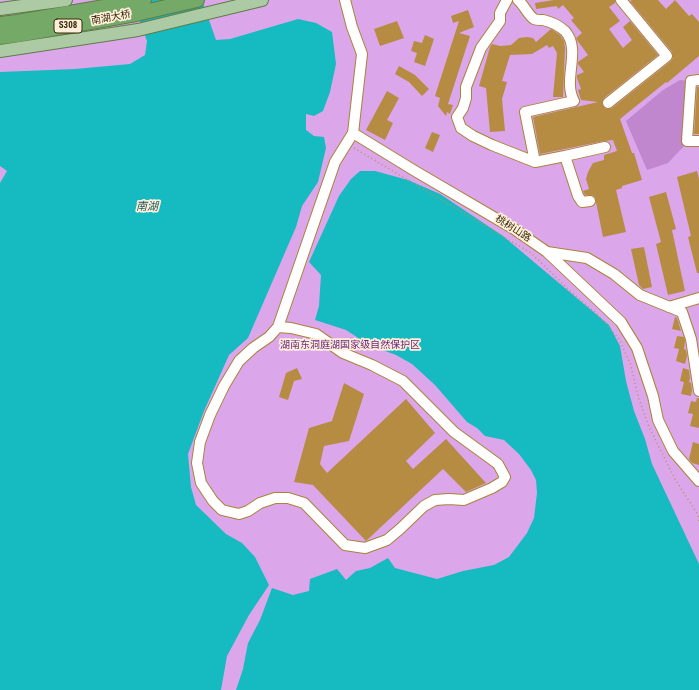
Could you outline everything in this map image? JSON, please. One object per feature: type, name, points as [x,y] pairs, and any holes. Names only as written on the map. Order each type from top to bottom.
[{"type":"highway","name":"南湖大桥","points":[[0,24],[32,20],[144,0]]},
{"type":"highway","name":"南湖大桥","points":[[0,37],[136,14],[198,0]]},
{"type":"main road","points":[[0,9],[66,0]]},
{"type":"main road","points":[[0,51],[138,30],[260,0]]},
{"type":"street","points":[[278,327],[316,334],[343,354],[403,381],[454,432],[498,464],[505,477],[502,482],[464,500],[435,500],[424,506],[388,540],[365,548],[345,545],[304,502],[288,498],[274,498],[260,503],[248,511],[239,514],[222,510],[213,501],[201,483],[197,463],[200,442],[224,386],[239,361],[253,348],[269,337],[278,327],[335,162],[353,133],[362,54],[352,27],[345,0]]},
{"type":"street","points":[[507,0],[500,13],[500,21],[481,48],[466,87],[466,98],[463,108],[457,117],[461,128],[473,136],[535,162],[605,147]]},
{"type":"street","points":[[518,0],[524,5],[528,13],[534,19],[553,22],[566,32],[571,41],[572,53],[570,87],[574,101],[525,112],[535,162]]},
{"type":"street","points":[[608,104],[667,56],[621,0]]},
{"type":"street","points":[[699,80],[691,81],[687,141],[699,141]]},
{"type":"street","name":"桃树山路","points":[[353,133],[514,229],[547,252],[621,322],[637,348],[658,420],[673,450],[699,481]]},
{"type":"street","points":[[565,156],[578,196],[582,202],[590,202]]},
{"type":"street","points":[[547,252],[587,258],[614,274],[640,295],[682,312],[692,339],[699,391]]},
{"type":"street","points":[[669,307],[699,298]]},
{"type":"path","points":[[346,144],[531,253],[595,312],[619,339],[630,363],[639,399],[649,427],[675,479],[698,515],[699,522]]},
{"type":"green space","name":"湖南东洞庭湖国家级自然保护区","points":[[0,0],[699,0],[699,690],[0,690]]},
{"type":"shaded area","points":[[680,80],[688,81],[684,146],[668,163],[647,170],[626,121],[663,90]]},
{"type":"water","name":"南湖","points":[[132,0],[202,0],[216,40],[230,39],[298,19],[316,23],[332,32],[336,64],[330,92],[323,111],[314,116],[306,114],[306,130],[314,136],[324,137],[326,148],[318,182],[302,206],[296,227],[248,338],[229,355],[204,411],[188,454],[191,487],[196,505],[226,534],[242,543],[255,557],[269,585],[249,615],[227,656],[221,690],[0,690],[0,183],[7,171],[0,166],[0,72],[75,69],[130,64],[145,55],[147,41]]},
{"type":"water","points":[[360,171],[375,171],[408,180],[440,194],[503,236],[609,325],[620,346],[626,381],[634,411],[645,439],[652,464],[699,564],[699,690],[236,690],[243,669],[248,643],[260,620],[272,588],[293,595],[309,591],[310,579],[337,569],[346,580],[356,571],[370,568],[388,558],[395,568],[437,579],[463,571],[494,565],[509,557],[527,533],[534,518],[537,493],[536,480],[531,470],[519,454],[504,440],[485,436],[477,428],[467,422],[435,385],[412,364],[396,355],[369,345],[346,330],[315,320],[319,306],[321,275],[309,262],[339,196],[351,179]]},
{"type":"building","points":[[554,0],[615,0],[615,3],[609,7],[620,21],[609,29],[623,48],[632,40],[623,27],[630,21],[658,55],[604,98],[602,104],[606,109],[612,108],[673,58],[672,52],[630,1],[658,0],[666,9],[675,0],[689,16],[692,14],[699,22],[699,56],[620,119],[632,153],[634,153],[642,180],[622,186],[622,188],[616,190],[626,232],[603,237],[595,197],[592,195],[585,195],[583,191],[589,189],[586,179],[593,163],[604,160],[604,155],[617,151],[613,140],[540,154],[533,117],[598,102],[581,100],[578,90],[581,89],[577,75],[584,72],[578,62],[588,55],[576,38],[582,33],[571,20],[574,18],[563,5],[558,9],[557,6],[536,9],[535,3]]},
{"type":"building","points":[[468,10],[474,27],[459,33],[470,36],[448,104],[453,105],[450,114],[447,112],[446,116],[438,106],[440,98],[435,96],[459,21],[453,23],[451,16]]},
{"type":"building","points":[[397,21],[404,38],[380,46],[374,29]]},
{"type":"building","points":[[551,29],[560,35],[564,41],[563,97],[553,97],[557,53],[553,46],[549,48],[547,45],[532,54],[510,55],[502,81],[507,82],[502,99],[505,131],[490,132],[486,88],[479,86],[490,47],[492,44],[500,46],[511,45],[519,38],[527,37],[533,38],[536,42]]},
{"type":"building","points":[[425,35],[434,39],[425,66],[414,62],[417,53],[411,51],[414,41],[422,43]]},
{"type":"building","points":[[399,66],[415,75],[429,89],[422,96],[409,82],[395,74]]},
{"type":"building","points":[[697,87],[699,87],[699,134],[694,134]]},
{"type":"building","points":[[387,91],[399,98],[387,120],[393,123],[385,140],[366,130]]},
{"type":"building","points":[[432,132],[440,135],[433,152],[425,148]]},
{"type":"building","points":[[697,171],[699,179],[699,273],[697,273],[688,237],[691,236],[677,177]]},
{"type":"building","points":[[666,192],[676,229],[672,230],[685,291],[668,295],[656,244],[661,242],[649,197]]},
{"type":"building","points":[[644,247],[652,287],[643,289],[639,285],[631,249]]},
{"type":"building","points":[[675,317],[677,318],[681,331],[672,329]]},
{"type":"building","points":[[677,336],[684,337],[684,349],[686,350],[687,356],[685,364],[676,361],[679,349],[674,348]]},
{"type":"building","points":[[297,368],[302,379],[294,381],[288,400],[279,397],[286,373]]},
{"type":"building","points":[[683,368],[689,370],[689,382],[691,383],[692,390],[691,396],[681,394],[684,382],[680,381]]},
{"type":"building","points":[[344,383],[364,394],[349,441],[324,446],[320,464],[327,473],[406,399],[435,433],[406,461],[413,469],[446,439],[486,483],[466,492],[443,469],[366,541],[313,485],[294,482],[309,428],[332,421]]},
{"type":"building","points":[[697,398],[699,398],[699,428],[690,426],[693,414],[688,413],[691,401],[696,402]]},
{"type":"building","points":[[693,442],[699,444],[699,465],[692,463],[689,459]]}]
